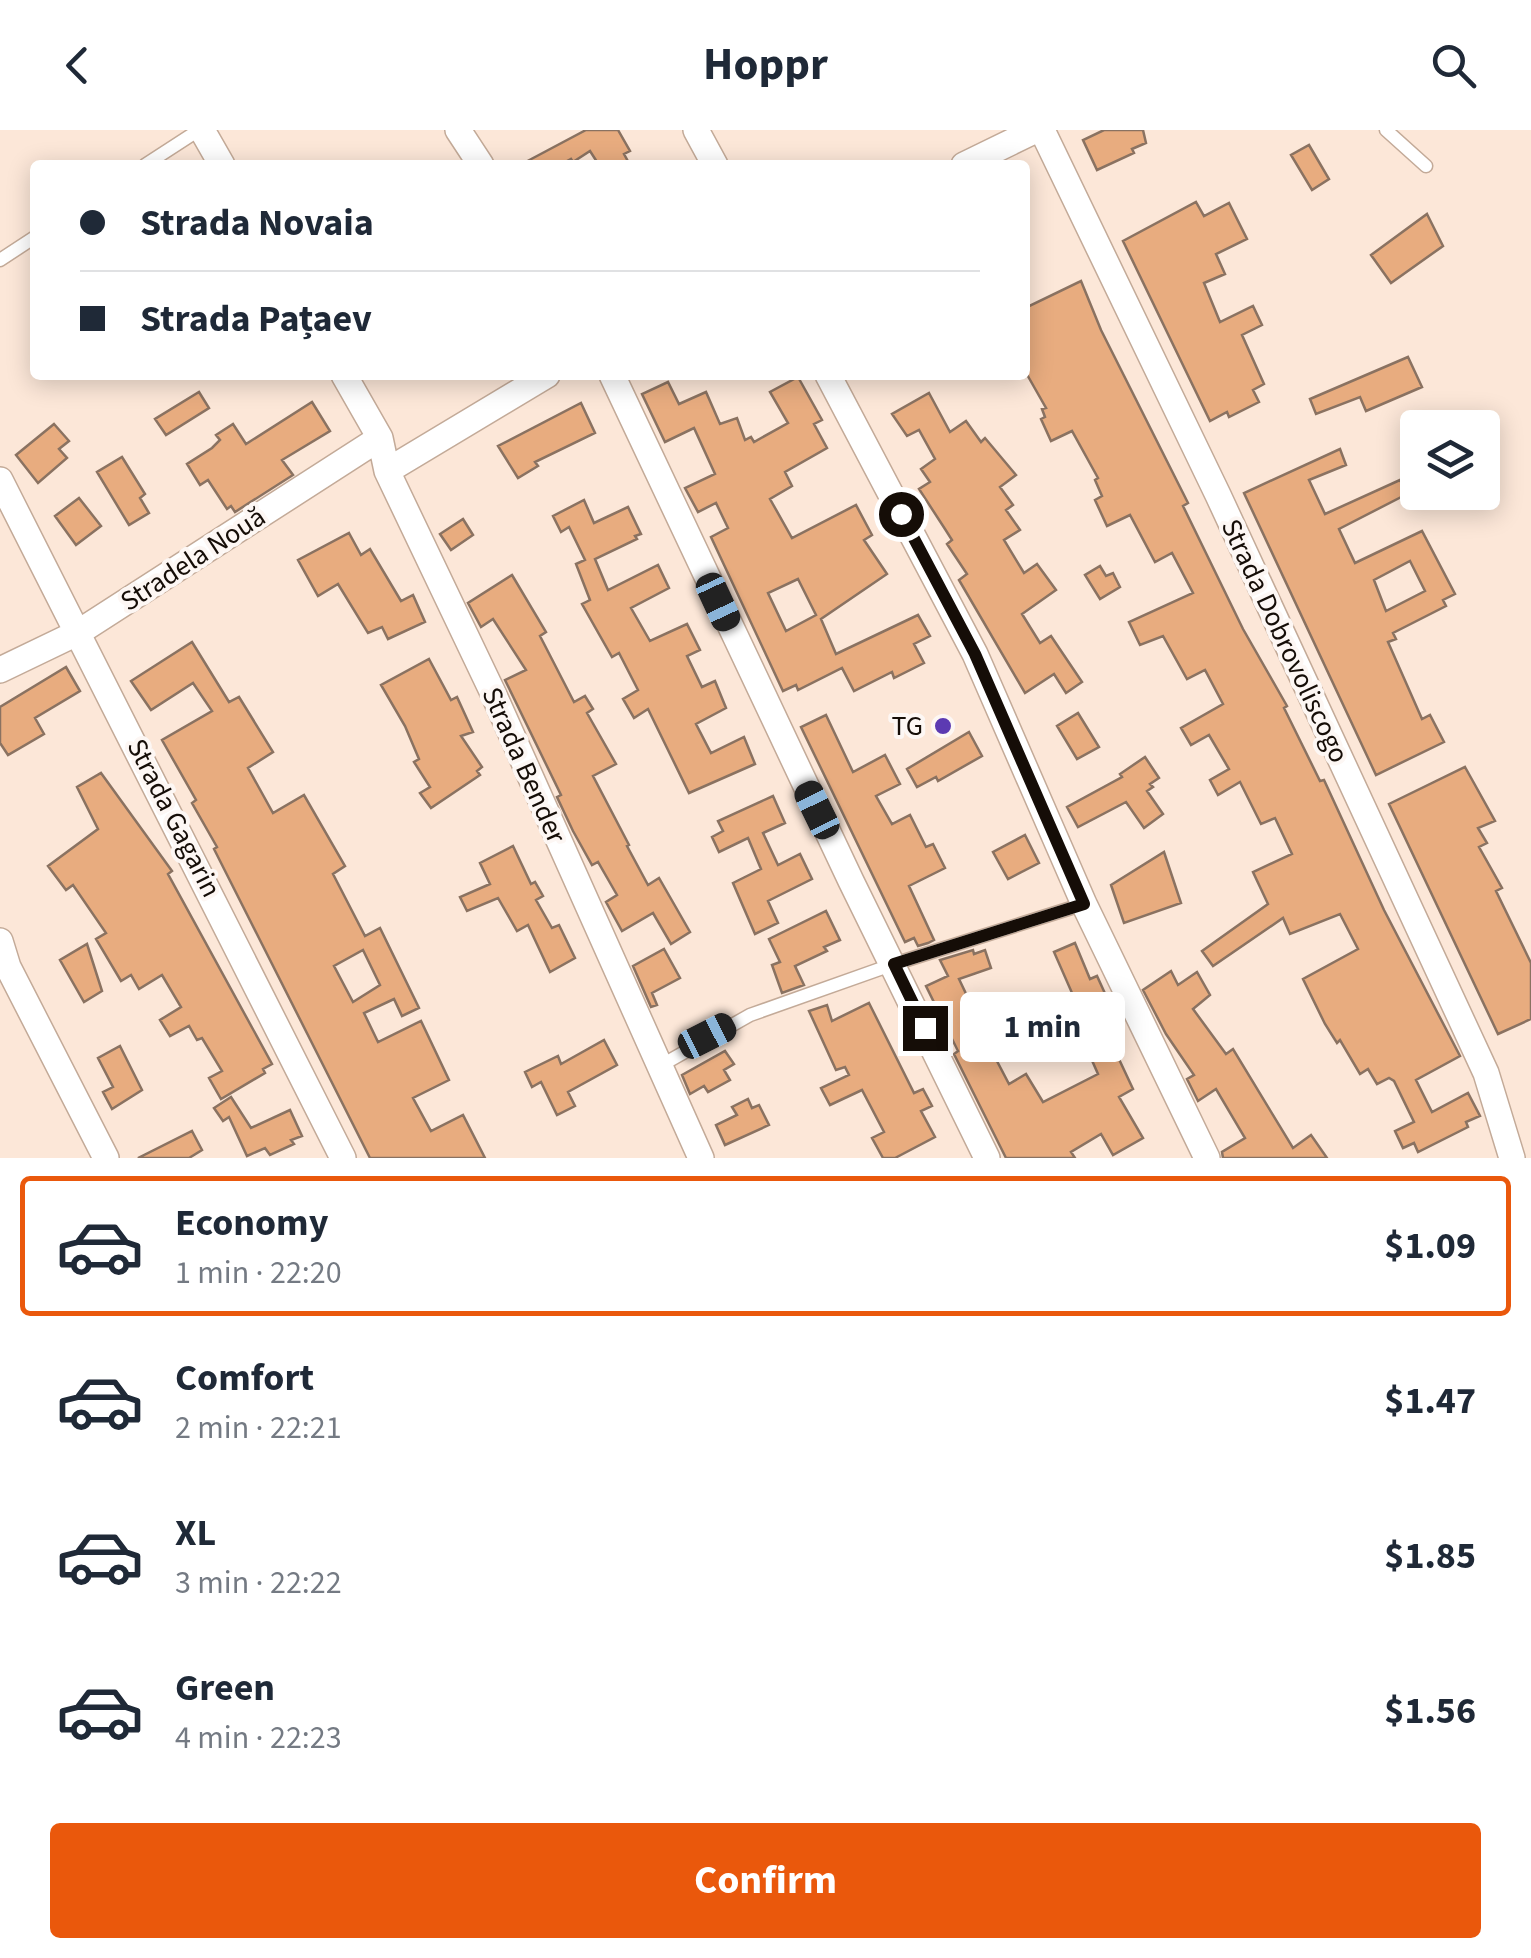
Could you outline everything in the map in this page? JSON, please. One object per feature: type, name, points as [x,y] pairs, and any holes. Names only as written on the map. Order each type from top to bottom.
[{"type":"street","points":[[200,130],[219,160]]},
{"type":"street","points":[[458,130],[478,160]]},
{"type":"street","points":[[696,130],[713,160]]},
{"type":"street","points":[[975,160],[1039,130]]},
{"type":"street","name":"Strada Dobrovoliscogo","points":[[1039,130],[1226,514],[1486,1073],[1512,1158]]},
{"type":"street","name":"Strada Bender","points":[[347,380],[380,438],[388,471],[493,693],[700,1158]]},
{"type":"street","points":[[388,471],[539,380]]},
{"type":"street","points":[[614,380],[987,1158]]},
{"type":"street","points":[[831,380],[975,654],[1084,904],[1208,1158]]},
{"type":"street","name":"Stradela Nouă","points":[[0,670],[79,632],[380,438]]},
{"type":"street","name":"Strada Gagarin","points":[[0,480],[344,1158]]},
{"type":"street","points":[[0,941],[8,967],[106,1158]]},
{"type":"lane","points":[[153,160],[200,130]]},
{"type":"lane","points":[[1386,130],[1426,166]]},
{"type":"lane","points":[[0,260],[30,240]]},
{"type":"lane","points":[[660,1066],[750,1014],[1084,904]]},
{"type":"building","points":[[586,130],[618,130],[630,151],[624,154],[627,160],[596,160],[590,151],[576,160],[529,160]]},
{"type":"building","points":[[1104,130],[1143,130],[1146,143],[1097,170],[1083,140]]},
{"type":"building","points":[[1309,145],[1329,179],[1312,190],[1291,155]]},
{"type":"building","points":[[1196,202],[1204,216],[1229,203],[1247,239],[1216,254],[1225,274],[1204,283],[1220,322],[1253,306],[1262,325],[1242,335],[1264,384],[1253,390],[1259,402],[1229,417],[1227,412],[1210,421],[1123,241]]},
{"type":"building","points":[[1427,214],[1443,246],[1391,283],[1371,255]]},
{"type":"building","points":[[1081,281],[1101,330],[1188,503],[1183,506],[1243,629],[1287,706],[1284,708],[1320,781],[1324,780],[1384,910],[1460,1056],[1416,1080],[1432,1112],[1468,1093],[1480,1116],[1466,1122],[1468,1127],[1418,1152],[1414,1143],[1403,1148],[1395,1131],[1414,1122],[1394,1081],[1389,1078],[1377,1084],[1368,1069],[1360,1074],[1340,1040],[1337,1043],[1325,1024],[1303,979],[1358,949],[1340,914],[1290,934],[1283,918],[1213,966],[1202,951],[1268,904],[1253,872],[1292,854],[1275,818],[1261,824],[1240,782],[1218,795],[1210,780],[1229,769],[1209,735],[1191,745],[1181,728],[1223,704],[1205,670],[1187,679],[1163,636],[1140,645],[1129,622],[1193,593],[1172,553],[1155,562],[1130,515],[1107,526],[1095,500],[1102,496],[1095,480],[1098,478],[1072,431],[1051,441],[1041,419],[1045,417],[1042,409],[1046,408],[1030,380],[1030,306]]},
{"type":"building","points":[[1408,357],[1422,387],[1366,411],[1360,397],[1316,414],[1310,399]]},
{"type":"building","points":[[800,380],[822,420],[814,424],[827,448],[785,472],[792,486],[770,499],[792,538],[856,505],[872,535],[864,540],[887,574],[821,619],[836,654],[918,615],[930,636],[914,644],[924,663],[894,678],[892,672],[854,691],[842,668],[798,690],[796,685],[783,691],[711,537],[728,528],[716,503],[698,512],[685,488],[715,474],[694,428],[665,442],[642,394],[668,382],[679,404],[706,392],[720,424],[737,418],[745,440],[751,437],[754,442],[788,423],[770,392]],"holes":[[[798,579],[816,615],[786,631],[768,593]]]},
{"type":"building","points":[[199,392],[209,408],[166,435],[155,419]]},
{"type":"building","points":[[929,393],[950,432],[966,421],[981,442],[985,438],[1016,475],[1000,487],[1013,505],[1006,510],[1020,530],[1004,540],[1024,573],[1037,564],[1056,590],[1022,614],[1040,643],[1051,636],[1082,682],[1066,693],[1054,674],[1025,693],[959,580],[967,574],[947,544],[952,540],[919,489],[930,482],[921,469],[935,459],[919,430],[907,436],[892,414]]},
{"type":"building","points":[[312,402],[330,431],[282,460],[293,475],[235,512],[231,506],[227,509],[208,480],[200,485],[187,464],[212,448],[220,440],[216,435],[233,424],[246,444]]},
{"type":"building","points":[[581,403],[595,433],[535,462],[538,466],[518,478],[498,446]]},
{"type":"building","points":[[54,424],[69,441],[59,449],[67,458],[38,483],[16,455]]},
{"type":"building","points":[[1340,449],[1346,465],[1309,480],[1325,514],[1400,480],[1400,498],[1339,529],[1355,563],[1422,531],[1455,594],[1443,600],[1446,606],[1393,633],[1396,639],[1388,642],[1422,719],[1430,715],[1444,742],[1376,775],[1244,493]],"holes":[[[1410,561],[1425,591],[1386,611],[1374,580]]]},
{"type":"building","points":[[122,457],[145,494],[140,498],[149,513],[129,525],[97,472]]},
{"type":"building","points":[[79,498],[101,526],[76,545],[55,516]]},
{"type":"building","points":[[584,500],[594,523],[628,507],[641,534],[595,559],[608,590],[658,565],[669,588],[631,608],[650,641],[687,624],[700,650],[687,656],[702,687],[715,681],[726,708],[696,724],[711,753],[744,737],[755,764],[689,793],[648,709],[634,718],[623,699],[638,690],[619,653],[612,657],[582,604],[590,600],[576,564],[585,560],[569,527],[561,532],[553,516]]},
{"type":"building","points":[[463,519],[473,535],[451,550],[440,534]]},
{"type":"building","points":[[349,533],[361,555],[370,549],[401,601],[413,595],[425,622],[388,639],[382,627],[368,633],[338,584],[318,596],[298,560]]},
{"type":"building","points":[[1100,566],[1106,576],[1113,573],[1120,587],[1100,599],[1085,575]]},
{"type":"building","points":[[512,575],[546,632],[540,636],[574,702],[585,696],[593,709],[587,713],[616,764],[593,776],[627,846],[648,885],[659,878],[690,932],[671,944],[653,913],[622,931],[606,902],[617,895],[598,862],[592,865],[573,831],[557,797],[561,795],[505,680],[526,670],[493,619],[481,627],[468,603]]},
{"type":"building","points":[[192,642],[229,702],[239,697],[273,752],[248,768],[273,813],[304,795],[345,866],[333,874],[365,936],[380,928],[419,1008],[402,1016],[394,999],[364,1013],[378,1042],[421,1021],[449,1080],[413,1098],[431,1131],[463,1115],[485,1158],[370,1158],[214,849],[217,847],[192,803],[196,800],[162,740],[212,711],[193,683],[151,710],[131,681]],"holes":[[[363,950],[380,985],[353,1002],[334,966]]]},
{"type":"building","points":[[429,659],[451,700],[457,697],[473,732],[461,736],[482,767],[477,771],[480,775],[431,808],[420,793],[430,787],[414,762],[419,759],[381,685]]},
{"type":"building","points":[[66,667],[80,691],[35,718],[44,734],[8,755],[0,743],[0,707]]},
{"type":"building","points":[[1078,713],[1099,747],[1077,759],[1057,726]]},
{"type":"building","points":[[826,715],[853,772],[885,755],[900,784],[876,796],[892,824],[910,815],[926,847],[933,844],[945,868],[909,886],[934,940],[928,943],[918,946],[914,938],[905,942],[801,727]]},
{"type":"building","points":[[969,732],[982,756],[938,781],[936,777],[917,787],[907,769]]},
{"type":"building","points":[[1145,757],[1159,778],[1147,791],[1163,814],[1144,828],[1126,802],[1078,827],[1067,807],[1122,777],[1120,774]]},
{"type":"building","points":[[1465,767],[1495,821],[1478,828],[1487,843],[1479,847],[1502,888],[1496,891],[1531,963],[1531,1019],[1498,1034],[1389,804]]},
{"type":"building","points":[[101,773],[172,871],[168,874],[272,1064],[263,1069],[265,1073],[221,1099],[209,1078],[222,1071],[202,1038],[197,1040],[189,1026],[170,1036],[160,1020],[181,1007],[162,975],[139,989],[131,975],[121,981],[96,939],[106,933],[73,885],[66,890],[48,866],[98,829],[77,787]]},
{"type":"building","points":[[773,796],[785,823],[763,833],[778,865],[800,854],[812,879],[768,901],[778,923],[755,934],[733,883],[761,869],[748,838],[719,852],[712,837],[723,831],[718,821]]},
{"type":"building","points":[[1025,835],[1039,863],[1008,879],[993,852]]},
{"type":"building","points":[[513,846],[531,884],[535,882],[543,896],[536,900],[552,928],[559,925],[575,958],[550,972],[528,925],[517,931],[498,898],[467,911],[460,897],[490,884],[480,863]]},
{"type":"building","points":[[1164,852],[1181,903],[1124,923],[1111,885]]},
{"type":"building","points":[[826,911],[840,940],[824,947],[827,951],[795,966],[804,985],[782,993],[772,965],[780,962],[769,939]]},
{"type":"building","points":[[1075,943],[1090,979],[1097,976],[1108,1000],[1094,1006],[1133,1089],[1119,1097],[1143,1138],[1113,1155],[1101,1134],[1071,1152],[1075,1158],[1006,1158],[954,1054],[958,1051],[926,986],[948,976],[940,960],[985,950],[991,968],[959,979],[979,1021],[1007,1012],[1015,1028],[987,1042],[1009,1084],[1026,1074],[1043,1102],[1098,1074],[1082,1038],[1057,1051],[1049,1035],[1057,1030],[1054,1023],[1065,1016],[1062,1008],[1076,1002],[1054,952]]},
{"type":"building","points":[[87,944],[102,991],[84,1002],[60,960]]},
{"type":"building","points":[[664,949],[680,978],[652,993],[657,1005],[651,1007],[633,966]]},
{"type":"building","points":[[1171,971],[1178,985],[1197,972],[1210,995],[1193,1009],[1226,1054],[1233,1049],[1293,1148],[1311,1135],[1327,1158],[1223,1158],[1222,1152],[1245,1138],[1216,1089],[1198,1101],[1187,1079],[1194,1075],[1143,990]]},
{"type":"building","points":[[869,1003],[914,1093],[923,1089],[932,1106],[921,1111],[935,1137],[895,1158],[883,1158],[872,1138],[884,1132],[862,1090],[830,1105],[821,1088],[849,1075],[845,1067],[836,1070],[809,1011],[827,1005],[832,1021]]},
{"type":"building","points":[[604,1040],[617,1065],[568,1092],[575,1106],[557,1115],[541,1082],[532,1087],[525,1072],[558,1056],[561,1064]]},
{"type":"building","points":[[120,1046],[142,1090],[112,1109],[103,1092],[113,1087],[98,1058]]},
{"type":"building","points":[[725,1051],[734,1064],[724,1070],[730,1080],[708,1092],[704,1086],[690,1094],[682,1075]]},
{"type":"building","points":[[231,1097],[251,1128],[290,1110],[302,1136],[270,1155],[265,1148],[247,1156],[229,1117],[223,1121],[214,1108]]},
{"type":"building","points":[[748,1099],[752,1108],[759,1105],[769,1125],[725,1145],[716,1125],[737,1115],[732,1107]]},
{"type":"building","points":[[192,1131],[202,1150],[189,1158],[138,1158]]},
{"type":"place","name":"TG","points":[[943,726]]},
{"type":"route","points":[[901,514],[975,654],[1084,904],[894,964],[925,1028]]}]
